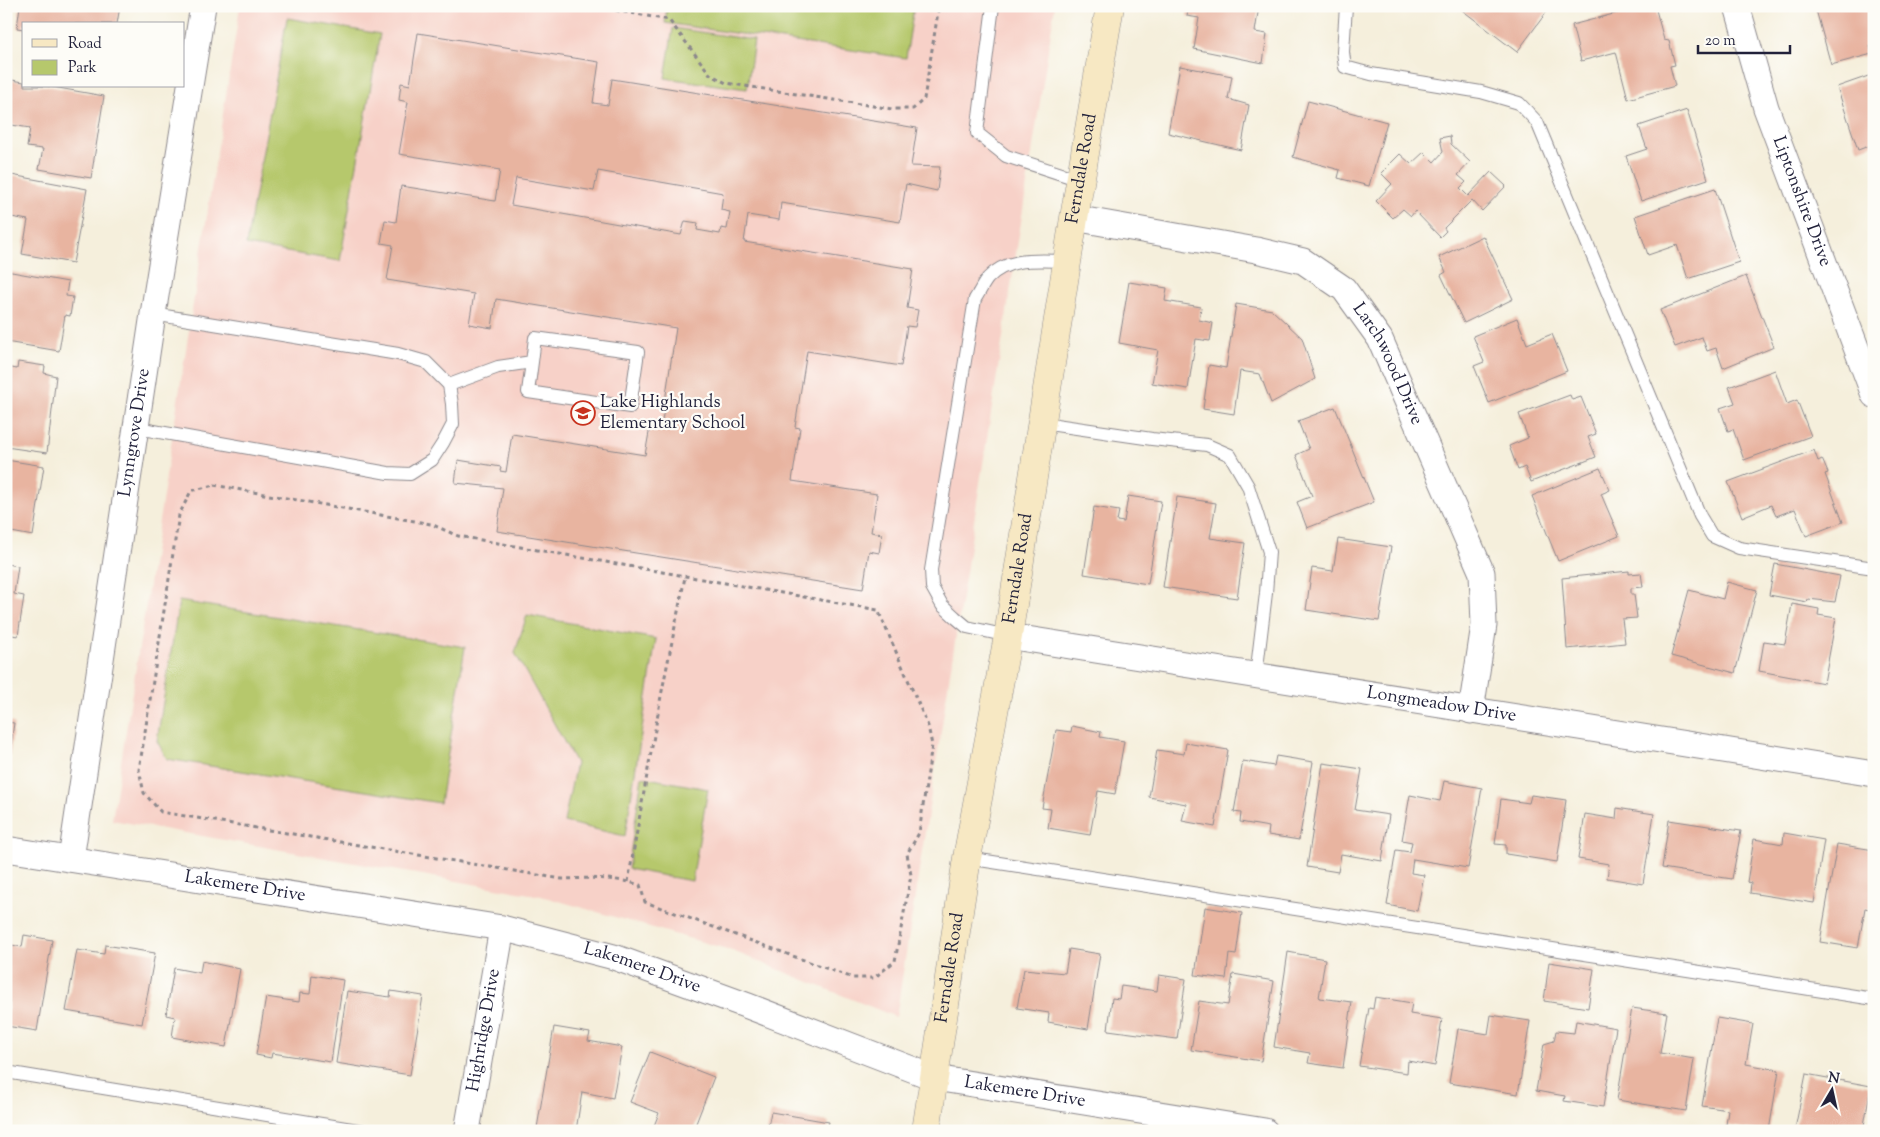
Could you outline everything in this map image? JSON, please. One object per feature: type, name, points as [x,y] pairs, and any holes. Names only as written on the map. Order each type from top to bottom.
[{"type":"street","name":"Lynngrove Drive","points":[[71,860],[153,314],[203,6]]},
{"type":"street","name":"Ferndale Road","points":[[926,1131],[967,858],[1008,636],[1080,180],[1110,6]]},
{"type":"street","name":"Liptonshire Drive","points":[[1736,6],[1766,108],[1874,395]]},
{"type":"street","name":"Larchwood Drive","points":[[1074,218],[1256,250],[1303,261],[1344,289],[1380,339],[1482,572],[1484,625],[1471,711]]},
{"type":"street","name":"Longmeadow Drive","points":[[1008,636],[1874,774]]},
{"type":"street","name":"Lakemere Drive","points":[[6,849],[502,928],[614,957],[935,1078],[1265,1131]]},
{"type":"street","name":"Highridge Drive","points":[[467,1131],[502,928]]},
{"type":"lane","points":[[993,6],[977,133],[1006,156],[1080,180]]},
{"type":"lane","points":[[1346,6],[1343,52],[1345,67],[1371,74],[1481,92],[1519,103],[1537,122],[1700,516],[1712,536],[1739,548],[1874,568]]},
{"type":"lane","points":[[1008,636],[968,627],[955,617],[942,605],[932,588],[931,570],[976,299],[987,279],[1004,266],[1024,260],[1067,261]]},
{"type":"lane","points":[[137,428],[388,473],[410,474],[432,460],[452,424],[452,404],[449,385],[426,362],[398,354],[153,314]]},
{"type":"lane","points":[[535,338],[638,352],[630,407],[528,392],[532,362],[535,338]]},
{"type":"lane","points":[[449,385],[498,367],[532,362]]},
{"type":"lane","points":[[1042,423],[1207,445],[1230,456],[1248,486],[1269,552],[1256,676]]},
{"type":"lane","points":[[967,858],[1874,999]]},
{"type":"lane","points":[[6,1072],[364,1131]]},
{"type":"path","points":[[348,6],[358,8],[362,6]]},
{"type":"path","points":[[592,6],[669,20],[710,74],[726,83],[892,109],[913,109],[924,99],[939,6]]},
{"type":"path","points":[[214,485],[431,524],[458,536],[878,610],[928,726],[932,745],[918,833],[907,854],[911,875],[895,961],[874,978],[852,978],[645,902],[640,885],[628,882],[603,878],[562,879],[161,812],[144,794],[139,770],[179,515],[191,491],[214,485]]},
{"type":"path","points":[[628,882],[661,696],[685,577]]},
{"type":"shaded area","name":"Lake Highlands Elementary School","points":[[240,6],[1055,6],[896,1017],[730,950],[541,896],[112,820]]},
{"type":"green space","points":[[667,6],[914,6],[906,58],[665,23]]},
{"type":"green space","points":[[287,18],[380,34],[340,261],[246,245]]},
{"type":"green space","points":[[673,28],[754,40],[747,89],[665,78]]},
{"type":"green space","points":[[179,601],[465,647],[440,803],[167,759],[157,741]]},
{"type":"green space","points":[[527,615],[656,639],[625,836],[564,822],[576,763],[515,653]]},
{"type":"green space","points":[[642,777],[708,789],[692,881],[628,869]]},
{"type":"building","points":[[20,6],[120,6],[117,22],[22,22],[22,29],[17,28]]},
{"type":"building","points":[[1189,6],[1259,6],[1255,32],[1267,34],[1263,63],[1194,49],[1199,18],[1187,16]]},
{"type":"building","points":[[1464,6],[1551,6],[1517,52],[1462,10]]},
{"type":"building","points":[[1644,6],[1655,6],[1664,40],[1669,41],[1675,65],[1670,66],[1675,86],[1628,99],[1616,52],[1581,61],[1572,25]]},
{"type":"building","points":[[1815,6],[1874,6],[1874,45],[1870,46],[1872,54],[1831,65]]},
{"type":"building","name":"Lake Highlands Elementary School","points":[[418,33],[599,62],[593,103],[608,105],[612,79],[917,128],[911,166],[940,167],[937,191],[906,184],[900,222],[781,203],[779,220],[748,215],[744,242],[913,269],[907,308],[918,310],[915,327],[907,326],[901,366],[807,351],[795,427],[800,428],[792,481],[877,494],[871,532],[882,534],[879,553],[869,551],[863,589],[497,531],[503,488],[455,483],[458,460],[501,467],[500,471],[506,472],[512,434],[645,455],[650,427],[661,428],[676,328],[496,299],[492,328],[469,324],[474,294],[387,280],[393,245],[381,243],[385,220],[396,222],[401,186],[495,201],[500,170],[399,154],[408,102],[399,100],[401,83],[410,85]],"holes":[[[598,171],[723,193],[721,210],[730,212],[727,229],[721,228],[720,234],[697,230],[698,223],[685,221],[681,235],[511,205],[516,178],[594,191]]]},
{"type":"building","points":[[1180,66],[1232,76],[1228,99],[1249,105],[1241,150],[1168,133]]},
{"type":"building","points":[[1874,74],[1874,144],[1858,150],[1837,87]]},
{"type":"building","points":[[6,79],[22,82],[22,88],[58,88],[104,96],[91,178],[39,169],[43,149],[27,147],[30,128],[6,124]]},
{"type":"building","points":[[1308,101],[1387,122],[1369,186],[1338,178],[1340,170],[1293,157]]},
{"type":"building","points":[[1687,110],[1708,179],[1641,201],[1626,156],[1647,149],[1639,126]]},
{"type":"building","points":[[1450,136],[1451,144],[1470,162],[1458,175],[1466,182],[1460,188],[1468,196],[1491,172],[1506,186],[1482,211],[1472,200],[1444,228],[1446,231],[1440,237],[1415,211],[1411,216],[1403,209],[1393,218],[1376,201],[1392,184],[1381,173],[1400,154],[1411,164],[1424,152],[1434,162],[1443,152],[1440,138]]},
{"type":"building","points":[[6,174],[87,189],[73,263],[22,254],[28,220],[6,216]]},
{"type":"building","points":[[1715,189],[1739,262],[1688,279],[1677,245],[1648,255],[1635,216]]},
{"type":"building","points":[[1483,236],[1513,299],[1464,323],[1441,275],[1446,272],[1439,257]]},
{"type":"building","points":[[6,271],[68,282],[66,296],[73,297],[70,316],[65,315],[59,351],[6,342]]},
{"type":"building","points":[[1746,276],[1774,347],[1723,368],[1716,348],[1707,351],[1702,337],[1675,347],[1660,310]]},
{"type":"building","points":[[1129,282],[1167,288],[1165,301],[1201,307],[1199,320],[1213,323],[1210,341],[1196,339],[1188,389],[1152,383],[1158,350],[1119,343]]},
{"type":"building","points":[[1236,304],[1272,310],[1302,338],[1315,379],[1271,403],[1260,374],[1240,371],[1234,414],[1203,409],[1209,365],[1226,368]]},
{"type":"building","points":[[1517,318],[1527,344],[1552,334],[1567,371],[1489,403],[1474,366],[1484,362],[1473,336]]},
{"type":"building","points":[[18,362],[45,366],[44,373],[56,376],[47,453],[6,447],[6,367],[17,369]]},
{"type":"building","points":[[1775,370],[1787,404],[1797,400],[1811,436],[1744,460],[1733,429],[1728,431],[1720,408],[1735,403],[1729,387]]},
{"type":"building","points":[[1570,395],[1572,400],[1581,397],[1596,434],[1588,437],[1596,457],[1531,482],[1525,467],[1518,470],[1509,446],[1528,438],[1519,414]]},
{"type":"building","points":[[1335,407],[1374,502],[1307,528],[1297,502],[1312,496],[1296,455],[1309,449],[1298,421]]},
{"type":"building","points":[[1814,450],[1818,461],[1822,459],[1828,473],[1825,474],[1843,522],[1806,536],[1795,509],[1776,516],[1771,505],[1742,517],[1728,482]]},
{"type":"building","points":[[6,460],[44,466],[33,536],[6,531]]},
{"type":"building","points":[[1600,468],[1610,490],[1601,494],[1619,536],[1558,561],[1532,496]]},
{"type":"building","points":[[1128,496],[1161,501],[1148,584],[1084,574],[1094,507],[1119,511],[1117,521],[1124,522]]},
{"type":"building","points":[[1177,497],[1216,503],[1210,538],[1245,543],[1237,598],[1163,587]]},
{"type":"building","points":[[1338,539],[1391,547],[1379,621],[1306,610],[1312,568],[1333,571]]},
{"type":"building","points":[[6,564],[18,566],[14,594],[24,596],[18,636],[6,634]]},
{"type":"building","points":[[1775,564],[1840,576],[1835,602],[1808,599],[1807,602],[1769,595]]},
{"type":"building","points":[[1629,571],[1629,574],[1641,573],[1643,587],[1631,588],[1631,594],[1634,594],[1637,618],[1622,619],[1625,643],[1567,649],[1562,578]]},
{"type":"building","points":[[1727,582],[1757,590],[1735,673],[1671,656],[1689,590],[1723,599]]},
{"type":"building","points":[[1792,604],[1819,609],[1818,615],[1836,618],[1824,683],[1759,671],[1764,641],[1785,644]]},
{"type":"building","points":[[6,722],[14,723],[7,773],[6,773]]},
{"type":"building","points":[[1072,726],[1101,732],[1100,737],[1124,741],[1115,794],[1098,791],[1090,835],[1048,828],[1051,809],[1042,808],[1056,730],[1071,732]]},
{"type":"building","points":[[1186,743],[1228,750],[1215,827],[1182,821],[1186,804],[1149,797],[1157,750],[1184,754]]},
{"type":"building","points":[[1276,756],[1313,762],[1299,840],[1268,835],[1269,827],[1240,822],[1241,813],[1234,812],[1243,761],[1274,766]]},
{"type":"building","points":[[1323,763],[1362,769],[1355,810],[1389,815],[1382,861],[1341,854],[1338,872],[1307,867]]},
{"type":"building","points":[[1444,781],[1482,788],[1468,868],[1413,859],[1411,873],[1424,875],[1417,911],[1387,905],[1396,850],[1410,852],[1412,842],[1402,840],[1410,795],[1440,801]]},
{"type":"building","points":[[1531,795],[1566,800],[1557,862],[1506,854],[1506,845],[1495,844],[1501,799],[1529,803]]},
{"type":"building","points":[[1617,808],[1654,814],[1643,884],[1607,878],[1609,864],[1578,859],[1585,814],[1616,819]]},
{"type":"building","points":[[1669,820],[1741,831],[1732,879],[1662,868]]},
{"type":"building","points":[[1784,833],[1824,840],[1814,903],[1750,893],[1751,883],[1747,882],[1754,839],[1783,844]]},
{"type":"building","points":[[1837,844],[1874,850],[1874,910],[1865,908],[1858,948],[1820,942]]},
{"type":"building","points":[[1205,907],[1242,913],[1236,955],[1229,954],[1226,979],[1195,975]]},
{"type":"building","points":[[24,935],[52,940],[37,1031],[6,1026],[9,1002],[6,1002],[6,944],[22,947]]},
{"type":"building","points":[[105,945],[155,953],[142,1024],[66,1011],[77,950],[104,954]]},
{"type":"building","points":[[1069,949],[1100,954],[1088,1029],[1048,1022],[1049,1013],[1017,1008],[1024,969],[1065,973]]},
{"type":"building","points":[[1288,952],[1325,959],[1319,998],[1352,1002],[1343,1068],[1308,1063],[1310,1053],[1274,1047]]},
{"type":"building","points":[[202,961],[240,969],[226,1047],[172,1037],[175,1017],[166,1015],[174,968],[200,973]]},
{"type":"building","points":[[1549,962],[1594,969],[1588,1008],[1544,1001]]},
{"type":"building","points":[[1233,974],[1274,981],[1261,1061],[1191,1050],[1199,1001],[1228,1005]]},
{"type":"building","points":[[312,975],[343,980],[331,1062],[272,1053],[271,1058],[256,1055],[266,997],[299,1002],[300,993],[310,994]]},
{"type":"building","points":[[1159,975],[1186,979],[1177,1039],[1108,1030],[1112,998],[1119,999],[1121,986],[1157,991]]},
{"type":"building","points":[[347,991],[390,997],[391,991],[423,996],[410,1075],[336,1063]]},
{"type":"building","points":[[1375,997],[1412,1003],[1410,1014],[1442,1019],[1435,1066],[1408,1061],[1407,1073],[1359,1066],[1369,1008],[1373,1009]]},
{"type":"building","points":[[1632,1008],[1667,1013],[1660,1053],[1694,1059],[1686,1111],[1617,1100]]},
{"type":"building","points":[[1491,1015],[1530,1021],[1518,1094],[1449,1083],[1458,1029],[1488,1034]]},
{"type":"building","points":[[1717,1018],[1753,1024],[1746,1064],[1779,1070],[1769,1131],[1758,1131],[1726,1125],[1728,1110],[1702,1106]]},
{"type":"building","points":[[1576,1021],[1616,1028],[1603,1107],[1564,1101],[1565,1096],[1536,1091],[1544,1044],[1554,1041],[1556,1031],[1574,1033]]},
{"type":"building","points":[[554,1027],[590,1033],[588,1041],[622,1047],[613,1098],[582,1092],[576,1131],[556,1131],[537,1128]]},
{"type":"building","points":[[650,1052],[714,1077],[693,1131],[652,1131],[659,1113],[630,1102]]},
{"type":"building","points":[[1806,1074],[1871,1086],[1863,1131],[1795,1129]]},
{"type":"building","points":[[771,1112],[829,1122],[827,1131],[767,1131]]},
{"type":"place","name":"Lake Highlands Elementary School","points":[[583,413]]}]
